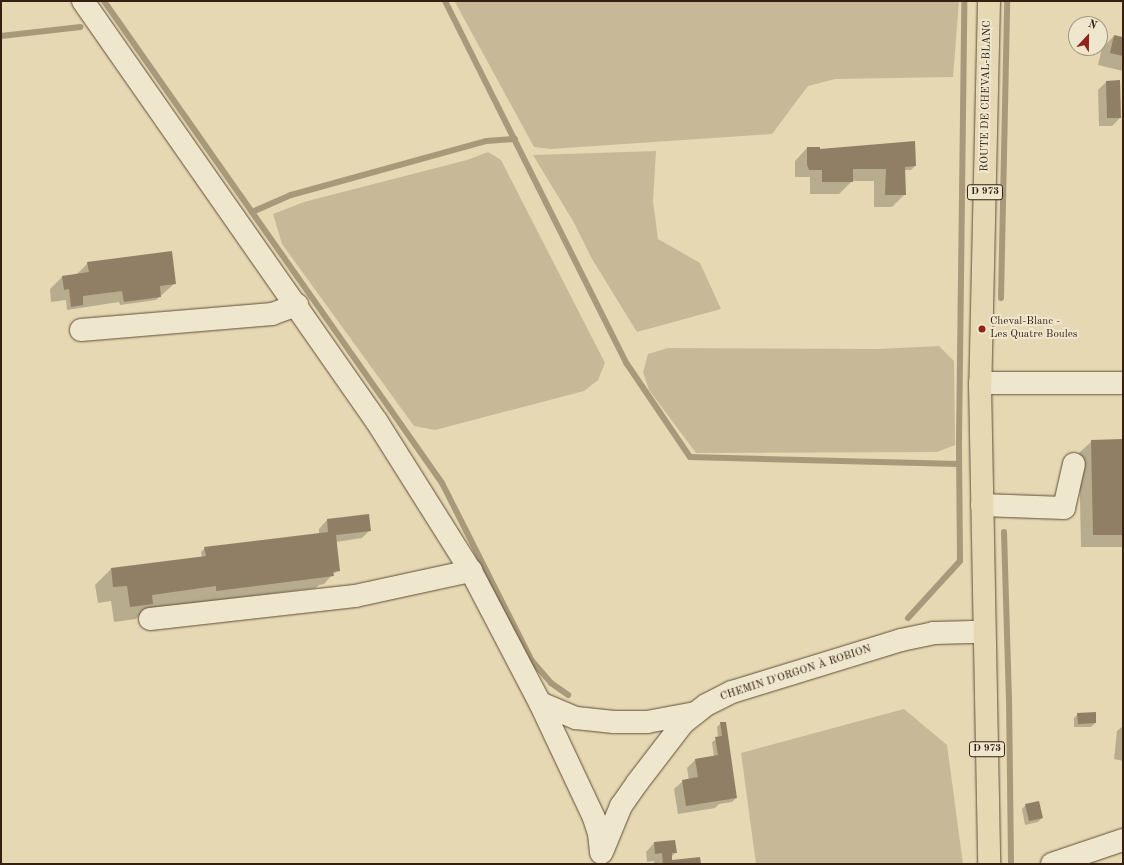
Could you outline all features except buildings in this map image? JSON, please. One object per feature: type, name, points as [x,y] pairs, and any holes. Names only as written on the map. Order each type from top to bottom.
[{"type":"main road","name":"ROUTE DE CHEVAL-BLANC","points":[[980,383],[989,1]]},
{"type":"main road","name":"D 973","points":[[980,383],[989,864]]},
{"type":"street","points":[[83,1],[297,305],[377,422],[471,571],[540,703],[594,818],[599,833],[600,859]]},
{"type":"street","points":[[81,330],[272,314],[297,305]]},
{"type":"street","points":[[980,383],[1123,383]]},
{"type":"street","points":[[982,505],[1064,508],[1074,464]]},
{"type":"street","points":[[150,619],[355,596],[471,571]]},
{"type":"street","name":"CHEMIN D'ORGON À ROBION","points":[[600,859],[621,806],[682,723],[706,705],[732,692],[902,640],[933,633],[984,633]]},
{"type":"street","points":[[540,703],[576,718],[614,722],[647,722],[695,713]]},
{"type":"street","points":[[1052,864],[1123,840]]},
{"type":"shaded area","points":[[959,1],[953,77],[835,79],[808,86],[772,134],[551,149],[534,147],[455,2]]},
{"type":"shaded area","points":[[656,151],[653,201],[658,239],[700,263],[721,309],[637,332],[592,259],[573,221],[533,155]]},
{"type":"shaded area","points":[[488,152],[501,160],[605,363],[598,380],[584,391],[435,430],[414,426],[282,244],[273,214],[304,202],[467,160]]},
{"type":"shaded area","points":[[939,346],[954,361],[955,445],[937,452],[696,453],[649,390],[643,372],[648,354],[668,348],[878,349]]},
{"type":"shaded area","points":[[904,709],[947,745],[963,864],[756,864],[741,753]]},
{"type":"waterway","points":[[104,1],[442,483],[532,661],[551,683],[568,695]]},
{"type":"waterway","points":[[445,1],[627,364],[690,457],[959,464]]},
{"type":"waterway","points":[[908,618],[960,561],[959,441],[964,1]]},
{"type":"waterway","points":[[1001,298],[1007,1]]},
{"type":"waterway","points":[[1,36],[80,27]]},
{"type":"waterway","points":[[252,212],[291,195],[486,141],[515,139]]},
{"type":"waterway","points":[[1004,532],[1009,698],[1011,864]]},
{"type":"place","name":"Cheval-Blanc - Les Quatre Boules","points":[[982,329]]}]
